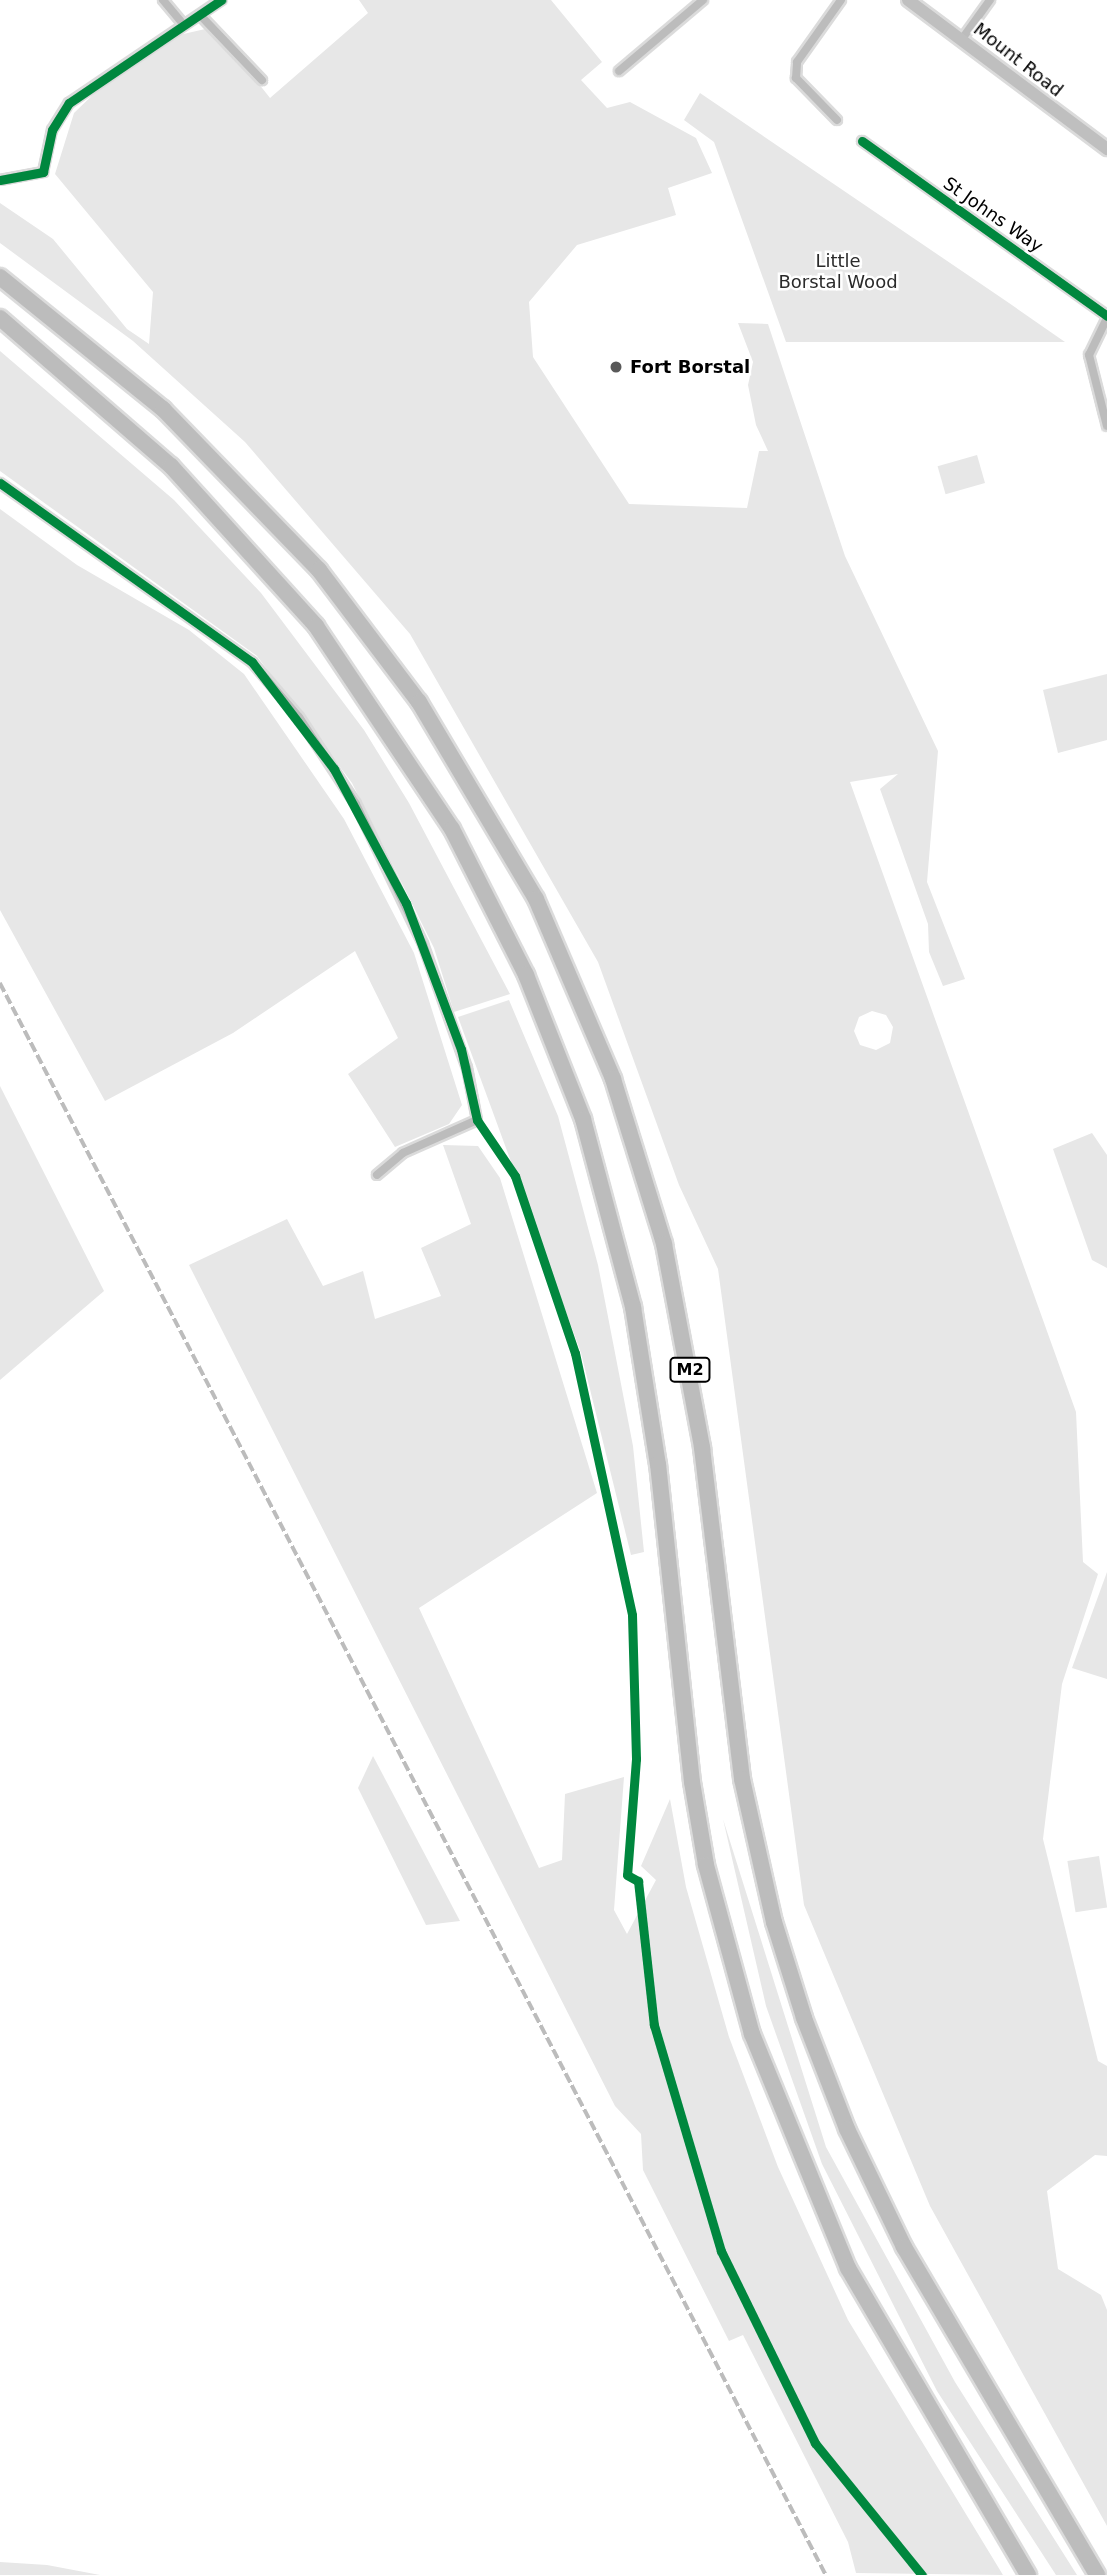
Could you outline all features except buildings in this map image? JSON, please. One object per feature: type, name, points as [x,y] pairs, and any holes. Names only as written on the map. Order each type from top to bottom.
[{"type":"highway","name":"M2","points":[[0,277],[163,409],[319,570],[419,702],[536,899],[613,1079],[664,1244],[702,1448],[742,1779],[774,1922],[800,2006],[847,2129],[904,2247],[1097,2575]]},
{"type":"highway","name":"M2","points":[[0,318],[172,466],[316,626],[452,829],[526,975],[583,1119],[633,1307],[659,1464],[692,1782],[706,1865],[752,2034],[848,2268],[1028,2575]]},
{"type":"street","points":[[163,0],[182,23]]},
{"type":"street","points":[[0,180],[43,172],[52,130],[69,103],[182,23],[222,0]]},
{"type":"street","points":[[619,71],[703,0]]},
{"type":"street","points":[[837,120],[796,78],[797,62],[841,0]]},
{"type":"street","name":"Mount Road","points":[[908,0],[1107,149]]},
{"type":"street","points":[[962,39],[990,0]]},
{"type":"street","points":[[200,15],[220,31],[262,80]]},
{"type":"street","name":"St Johns Way","points":[[862,141],[1107,317]]},
{"type":"street","points":[[1107,317],[1089,353],[1107,426]]},
{"type":"street","points":[[0,483],[252,662],[299,717],[356,804],[423,944],[467,1068],[477,1121],[403,1153],[377,1175]]},
{"type":"green space","points":[[359,0],[551,0],[602,62],[581,80],[607,108],[630,102],[696,138],[712,173],[668,188],[676,215],[577,245],[529,302],[533,357],[629,504],[747,508],[759,451],[768,451],[756,425],[748,385],[753,362],[738,323],[768,324],[845,556],[938,751],[927,882],[965,979],[943,986],[929,952],[928,924],[880,789],[898,774],[850,782],[1076,1412],[1083,1562],[1098,1574],[1062,1684],[1043,1839],[1098,2061],[1107,2066],[1107,2156],[1095,2155],[1047,2191],[1058,2269],[1101,2295],[1107,2310],[1107,2526],[930,2206],[804,1905],[718,1269],[679,1185],[598,962],[410,634],[245,442],[133,341],[0,243],[0,203],[53,239],[127,329],[149,344],[153,292],[55,174],[74,113],[106,82],[179,35],[214,27],[270,98],[368,13]],"holes":[[[872,1011],[886,1015],[893,1027],[890,1043],[876,1050],[860,1045],[854,1031],[859,1017]]]},
{"type":"green space","name":"Little Borstal Wood","points":[[700,93],[1065,342],[786,342],[714,142],[684,120]]},
{"type":"green space","points":[[0,351],[174,500],[261,593],[364,730],[409,803],[510,994],[454,1012],[434,948],[352,783],[257,656],[0,471]]},
{"type":"green space","points":[[977,455],[985,483],[946,494],[938,466]]},
{"type":"green space","points":[[0,509],[77,565],[189,630],[244,674],[344,819],[414,953],[462,1105],[449,1124],[395,1147],[348,1074],[398,1038],[355,951],[233,1033],[105,1101],[0,910]]},
{"type":"green space","points":[[1107,674],[1107,740],[1058,753],[1043,690]]},
{"type":"green space","points":[[509,1000],[558,1116],[598,1265],[633,1446],[644,1552],[631,1555],[581,1353],[458,1017]]},
{"type":"green space","points":[[0,1086],[104,1291],[0,1380]]},
{"type":"green space","points":[[1092,1133],[1107,1155],[1107,1268],[1092,1260],[1053,1149]]},
{"type":"green space","points":[[443,1145],[478,1146],[500,1178],[597,1493],[419,1608],[539,1868],[562,1860],[565,1794],[624,1777],[614,1910],[627,1934],[656,1880],[641,1866],[670,1799],[686,1887],[729,2037],[778,2167],[848,2320],[1003,2575],[856,2573],[848,2542],[743,2335],[729,2341],[643,2170],[641,2134],[615,2106],[189,1265],[287,1219],[323,1286],[363,1271],[375,1319],[441,1296],[421,1248],[471,1224]]},
{"type":"green space","points":[[1107,1572],[1107,1679],[1072,1668]]},
{"type":"green space","points":[[373,1756],[460,1921],[426,1925],[358,1788]]},
{"type":"green space","points":[[723,1819],[826,2147],[955,2382],[1077,2575],[1056,2575],[937,2391],[822,2164],[766,2006]]},
{"type":"green space","points":[[1099,1856],[1107,1907],[1076,1912],[1067,1861]]},
{"type":"green space","points":[[0,2562],[47,2565],[100,2575],[0,2575]]},
{"type":"railway","points":[[0,983],[826,2575]]},
{"type":"cycle path","points":[[0,180],[43,172],[52,130],[69,103],[221,0]]},
{"type":"cycle path","points":[[862,141],[1107,316]]},
{"type":"cycle path","points":[[0,483],[252,662],[334,769],[406,903],[461,1049],[477,1120],[515,1176],[575,1353],[632,1615],[636,1759],[627,1875],[638,1881],[654,2025],[721,2251],[815,2443],[922,2575]]},
{"type":"place","name":"Fort Borstal","points":[[616,367]]}]
